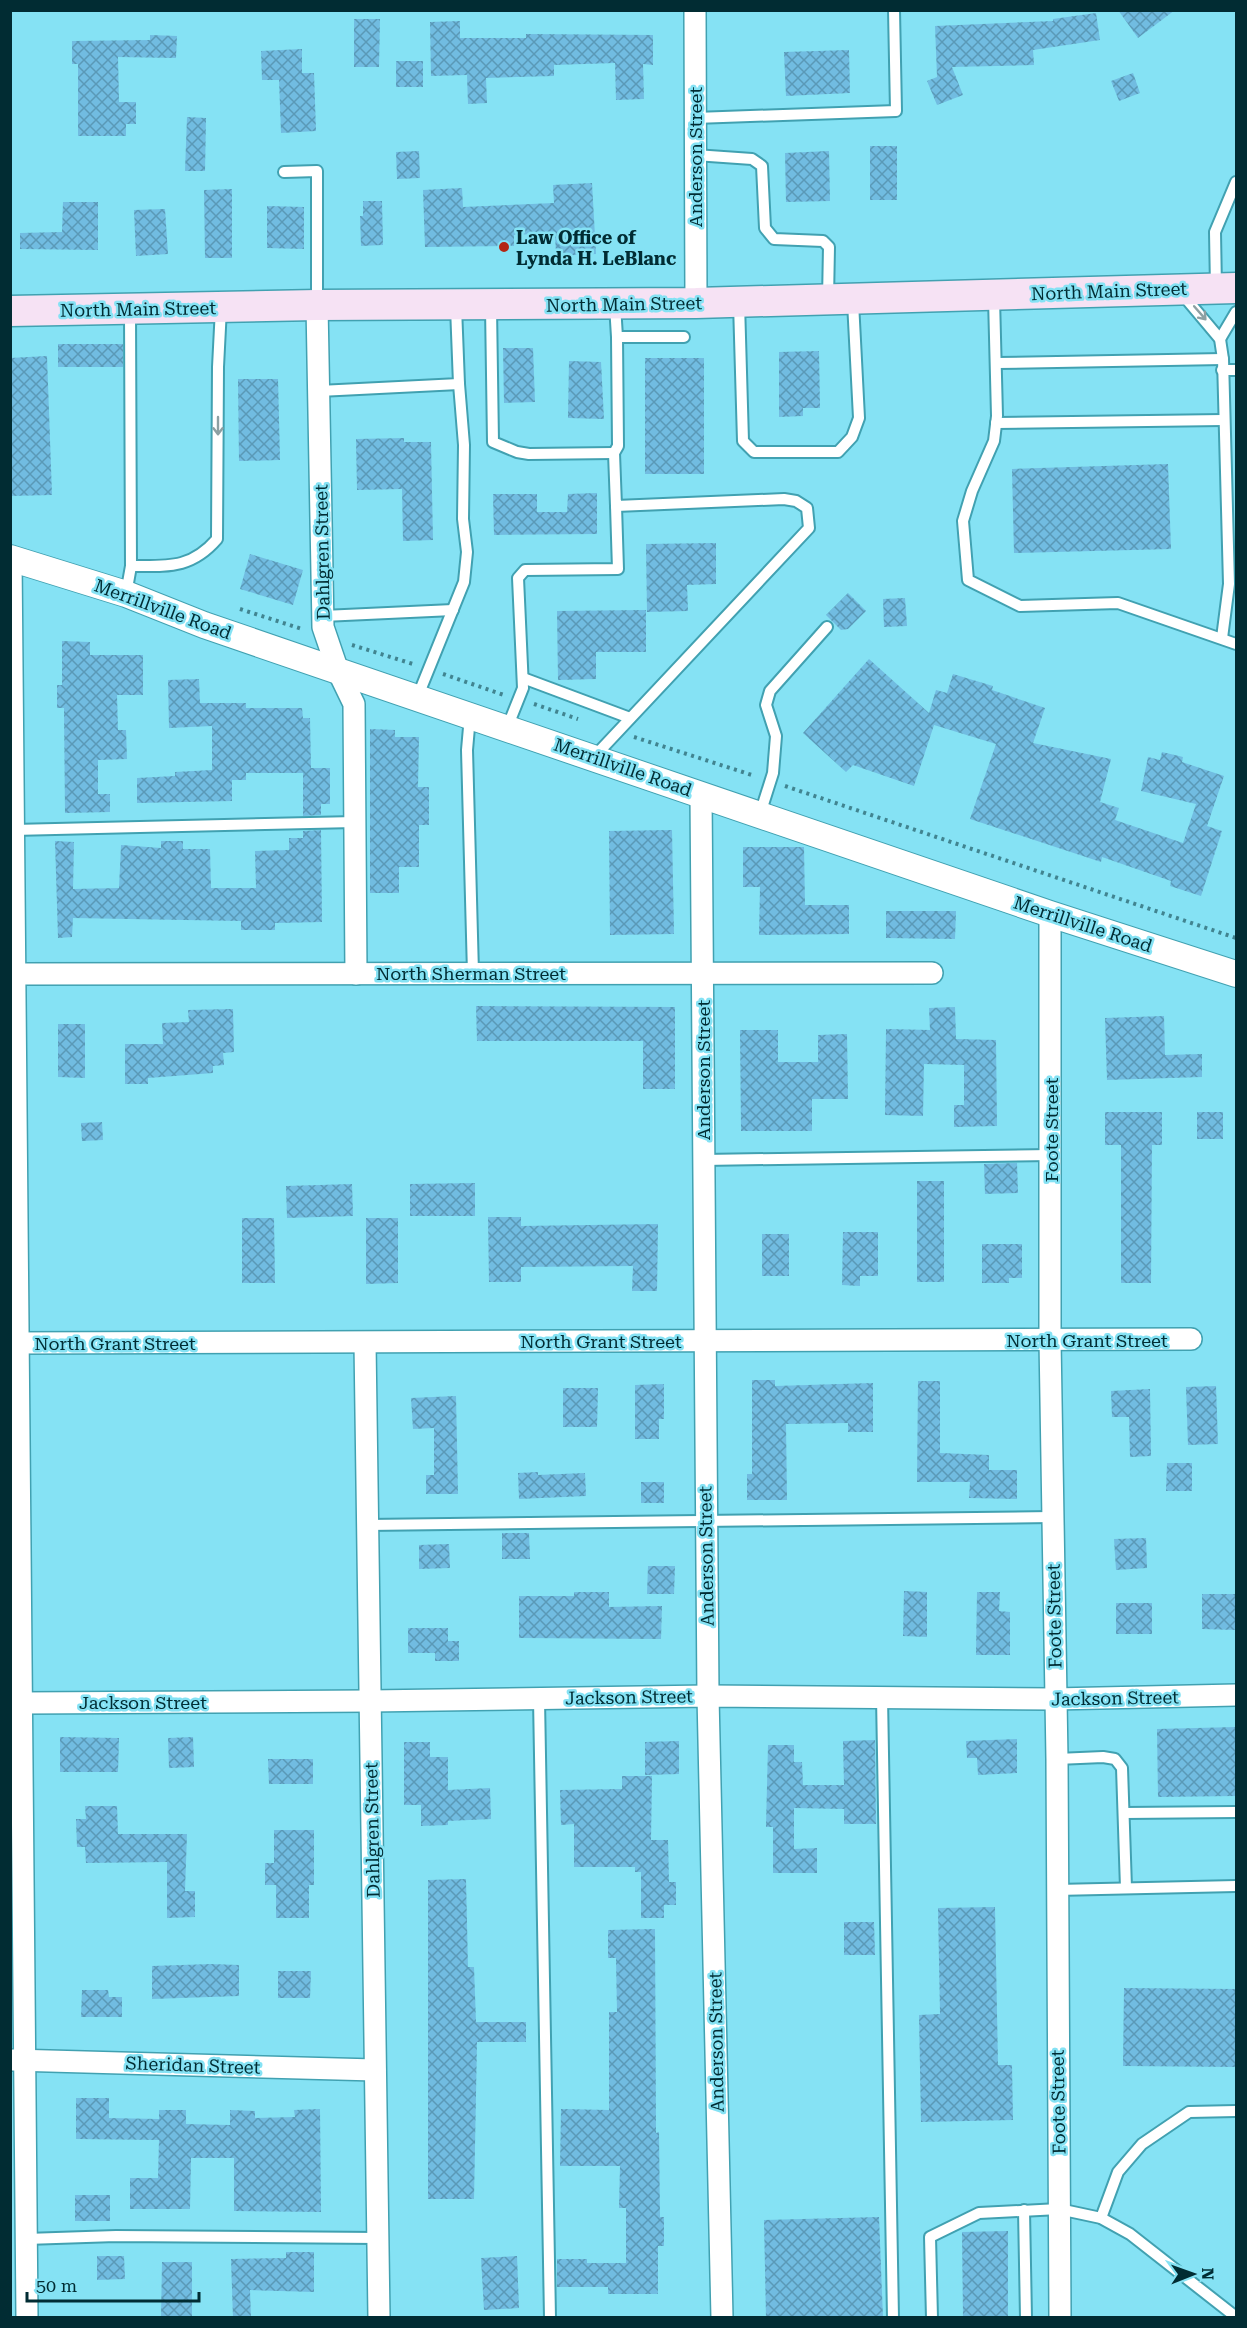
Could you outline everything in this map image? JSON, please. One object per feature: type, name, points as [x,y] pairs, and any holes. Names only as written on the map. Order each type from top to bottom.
[{"type":"main road","name":"North Main Street","points":[[10,311],[317,305],[491,306],[696,303],[1226,288]]},
{"type":"street","name":"Anderson Street","points":[[695,10],[696,303]]},
{"type":"street","name":"Dahlgren Street","points":[[317,305],[323,627],[338,671],[354,704],[356,974]]},
{"type":"street","name":"Merrillville Road","points":[[10,558],[126,594],[204,625],[338,671],[1050,914],[1236,974]]},
{"type":"street","points":[[10,558],[18,2060],[27,2318]]},
{"type":"street","name":"Anderson Street","points":[[701,794],[708,1696],[722,2318]]},
{"type":"street","name":"Foote Street","points":[[1050,914],[1050,1340],[1054,1699],[1057,1759],[1060,2318]]},
{"type":"street","name":"North Sherman Street","points":[[12,974],[932,973]]},
{"type":"street","name":"North Grant Street","points":[[14,1343],[1191,1339]]},
{"type":"street","name":"Dahlgren Street","points":[[365,1343],[379,2318]]},
{"type":"street","name":"Jackson Street","points":[[16,1703],[708,1696],[1054,1699],[1236,1695]]},
{"type":"street","name":"Sheridan Street","points":[[18,2060],[375,2070]]},
{"type":"lane","points":[[695,118],[896,111],[894,10]]},
{"type":"lane","points":[[695,155],[752,159],[762,166],[765,228],[774,239],[822,241],[830,247],[841,299],[859,418],[852,437],[838,452],[754,452],[743,441],[739,302]]},
{"type":"lane","points":[[284,172],[317,171],[317,305]]},
{"type":"lane","points":[[1226,288],[1215,232],[1236,182]]},
{"type":"lane","points":[[1177,289],[1204,316],[1220,339],[1223,358],[1223,420],[1233,584],[1222,638]]},
{"type":"lane","points":[[994,294],[997,363],[996,423],[994,441],[972,491],[963,521],[968,580],[1020,606],[1118,603],[1236,644]]},
{"type":"lane","points":[[507,728],[523,688],[518,578],[525,570],[618,568],[614,453],[618,446],[615,304]]},
{"type":"lane","points":[[417,698],[464,582],[467,552],[463,519],[464,445],[456,306]]},
{"type":"lane","points":[[491,306],[493,442],[517,452],[529,454],[614,453]]},
{"type":"lane","points":[[131,566],[188,563],[206,552],[218,539],[218,367],[221,307]]},
{"type":"lane","points":[[126,594],[131,566],[130,308]]},
{"type":"lane","points":[[1220,339],[1236,312]]},
{"type":"lane","points":[[616,337],[684,337]]},
{"type":"lane","points":[[997,363],[1223,358]]},
{"type":"lane","points":[[1222,370],[1236,370]]},
{"type":"lane","points":[[319,391],[459,384]]},
{"type":"lane","points":[[996,423],[1223,420]]},
{"type":"lane","points":[[594,757],[809,528],[807,508],[796,501],[784,499],[616,506]]},
{"type":"lane","points":[[323,616],[453,610]]},
{"type":"lane","points":[[760,814],[771,781],[776,736],[766,705],[770,691],[827,627]]},
{"type":"lane","points":[[523,678],[630,718]]},
{"type":"lane","points":[[470,716],[466,750],[474,974]]},
{"type":"lane","points":[[12,821],[355,822]]},
{"type":"lane","points":[[703,1160],[1051,1155]]},
{"type":"lane","points":[[368,1525],[1052,1518]]},
{"type":"lane","points":[[882,1697],[893,2318]]},
{"type":"lane","points":[[539,1698],[550,2318]]},
{"type":"lane","points":[[1057,1759],[1103,1757],[1115,1759],[1122,1768],[1126,1888]]},
{"type":"lane","points":[[1124,1813],[1236,1812]]},
{"type":"lane","points":[[1056,1890],[1236,1886]]},
{"type":"lane","points":[[1101,2218],[1118,2172],[1142,2144],[1189,2112],[1236,2111]]},
{"type":"lane","points":[[932,2318],[930,2237],[979,2213],[1059,2209],[1101,2218],[1130,2234],[1236,2318]]},
{"type":"lane","points":[[1024,2210],[1026,2318]]},
{"type":"lane","points":[[26,2239],[116,2236],[378,2238]]},
{"type":"path","points":[[618,732],[771,781],[1236,938]]},
{"type":"building","points":[[1118,10],[1175,10],[1138,38]]},
{"type":"building","points":[[1096,13],[1100,40],[1033,50],[1034,65],[952,67],[963,95],[937,105],[927,81],[937,77],[935,26],[1053,21],[1053,19]]},
{"type":"building","points":[[354,19],[380,19],[379,67],[354,67]]},
{"type":"building","points":[[460,21],[460,38],[526,38],[526,34],[653,35],[653,65],[643,64],[644,99],[616,100],[615,63],[554,65],[554,76],[486,78],[487,103],[468,104],[467,75],[431,76],[430,22]]},
{"type":"building","points":[[150,35],[177,36],[176,58],[118,57],[119,102],[136,102],[136,124],[126,124],[126,136],[78,136],[78,64],[72,64],[72,41],[150,40]]},
{"type":"building","points":[[302,49],[302,73],[314,73],[316,131],[281,133],[279,80],[262,80],[261,51]]},
{"type":"building","points":[[849,50],[850,93],[786,96],[784,52]]},
{"type":"building","points":[[396,61],[423,61],[423,87],[396,87]]},
{"type":"building","points":[[1133,73],[1140,93],[1119,101],[1111,81]]},
{"type":"building","points":[[187,117],[206,118],[205,171],[185,171]]},
{"type":"building","points":[[870,146],[897,146],[897,200],[870,200]]},
{"type":"building","points":[[419,151],[420,178],[397,179],[396,152]]},
{"type":"building","points":[[829,151],[830,201],[786,202],[785,153]]},
{"type":"building","points":[[592,183],[596,254],[556,256],[555,233],[514,235],[514,246],[425,247],[423,190],[462,188],[463,207],[554,203],[553,185]]},
{"type":"building","points":[[232,189],[232,258],[205,258],[204,190]]},
{"type":"building","points":[[363,201],[382,201],[383,245],[361,246],[360,216],[363,216]]},
{"type":"building","points":[[63,202],[98,202],[98,250],[20,249],[20,233],[62,232]]},
{"type":"building","points":[[267,206],[304,207],[304,249],[267,248]]},
{"type":"building","points":[[165,209],[168,254],[136,256],[134,210]]},
{"type":"building","points":[[58,344],[123,344],[123,367],[58,367]]},
{"type":"building","points":[[503,348],[533,348],[535,402],[504,403]]},
{"type":"building","points":[[819,351],[820,408],[803,408],[803,416],[779,417],[779,352]]},
{"type":"building","points":[[47,356],[52,495],[10,496],[10,358]]},
{"type":"building","points":[[645,358],[704,358],[704,474],[645,474]]},
{"type":"building","points":[[569,361],[601,362],[604,419],[568,418]]},
{"type":"building","points":[[238,379],[278,379],[280,460],[239,461]]},
{"type":"building","points":[[404,438],[404,442],[431,442],[433,540],[403,541],[402,489],[357,490],[356,439]]},
{"type":"building","points":[[1168,464],[1171,549],[1014,553],[1012,469]]},
{"type":"building","points":[[597,493],[597,534],[494,535],[493,494],[537,494],[537,512],[567,512],[568,494]]},
{"type":"building","points":[[716,543],[716,584],[687,585],[688,611],[647,612],[646,544]]},
{"type":"building","points":[[250,554],[303,570],[293,605],[240,589]]},
{"type":"building","points":[[848,593],[866,611],[848,629],[841,630],[826,615]]},
{"type":"building","points":[[905,598],[907,626],[884,627],[883,599]]},
{"type":"building","points":[[646,610],[646,652],[596,652],[596,679],[558,680],[557,611]]},
{"type":"building","points":[[62,641],[90,642],[90,655],[143,655],[143,695],[117,695],[118,730],[126,730],[127,759],[98,760],[98,794],[110,794],[110,812],[65,813],[64,708],[57,708],[57,685],[62,685]]},
{"type":"building","points":[[869,659],[929,713],[936,690],[947,693],[953,674],[993,686],[992,690],[1045,708],[1033,743],[1111,759],[1100,802],[1119,808],[1115,820],[1183,843],[1196,804],[1141,791],[1148,757],[1160,760],[1162,752],[1183,757],[1182,762],[1224,776],[1207,826],[1222,831],[1201,896],[1170,886],[1171,881],[1102,857],[1101,862],[970,819],[996,744],[934,725],[914,786],[853,765],[846,772],[803,733]]},
{"type":"building","points":[[199,679],[200,703],[246,703],[246,708],[302,708],[303,718],[310,718],[311,768],[330,768],[330,804],[321,804],[321,815],[303,816],[303,773],[246,773],[246,780],[232,780],[232,801],[137,803],[137,778],[175,776],[175,772],[212,770],[212,726],[169,728],[168,680]]},
{"type":"building","points":[[370,729],[395,730],[395,737],[419,737],[418,787],[429,787],[429,825],[419,825],[419,867],[399,867],[399,893],[370,893]]},
{"type":"building","points":[[321,830],[322,922],[275,923],[275,930],[241,930],[241,921],[73,918],[72,937],[58,938],[55,841],[74,842],[73,889],[119,888],[121,845],[161,848],[161,841],[183,841],[183,849],[210,849],[211,888],[256,888],[255,851],[289,850],[289,838],[303,838],[303,831]]},
{"type":"building","points":[[672,830],[674,934],[610,935],[609,831]]},
{"type":"building","points":[[743,847],[804,847],[805,905],[849,905],[849,934],[759,935],[760,887],[743,887]]},
{"type":"building","points":[[886,911],[956,911],[955,939],[886,938]]},
{"type":"building","points":[[476,1006],[675,1007],[675,1089],[643,1089],[643,1041],[477,1041]]},
{"type":"building","points":[[955,1007],[956,1039],[996,1040],[997,1126],[954,1127],[954,1105],[964,1105],[964,1065],[924,1064],[923,1116],[885,1115],[886,1029],[930,1030],[929,1008]]},
{"type":"building","points":[[233,1009],[234,1052],[223,1053],[224,1065],[213,1066],[213,1073],[148,1078],[148,1084],[125,1084],[125,1044],[163,1044],[162,1023],[189,1022],[188,1010]]},
{"type":"building","points":[[1164,1016],[1165,1055],[1202,1054],[1202,1077],[1107,1080],[1105,1018]]},
{"type":"building","points":[[58,1024],[85,1024],[85,1078],[58,1077]]},
{"type":"building","points":[[740,1030],[778,1030],[778,1062],[818,1062],[818,1035],[847,1034],[848,1099],[812,1099],[812,1131],[741,1131]]},
{"type":"building","points":[[1105,1112],[1162,1112],[1162,1145],[1152,1145],[1151,1283],[1121,1283],[1121,1145],[1105,1145]]},
{"type":"building","points":[[1197,1112],[1223,1112],[1223,1139],[1197,1139]]},
{"type":"building","points":[[102,1122],[103,1140],[82,1141],[81,1123]]},
{"type":"building","points":[[1017,1163],[1018,1193],[985,1194],[984,1164]]},
{"type":"building","points":[[917,1181],[944,1181],[944,1282],[917,1282]]},
{"type":"building","points":[[475,1183],[475,1216],[410,1216],[410,1184]]},
{"type":"building","points":[[352,1184],[353,1216],[287,1218],[286,1186]]},
{"type":"building","points":[[488,1217],[521,1217],[521,1226],[658,1224],[657,1291],[632,1291],[633,1266],[521,1267],[521,1282],[489,1282]]},
{"type":"building","points":[[242,1218],[274,1218],[275,1283],[242,1283]]},
{"type":"building","points":[[366,1218],[398,1218],[398,1283],[366,1284]]},
{"type":"building","points":[[843,1232],[878,1232],[878,1276],[860,1276],[860,1286],[842,1285]]},
{"type":"building","points":[[762,1234],[789,1234],[789,1276],[762,1276]]},
{"type":"building","points":[[982,1244],[1022,1244],[1022,1278],[1009,1278],[1009,1283],[982,1283]]},
{"type":"building","points":[[752,1380],[775,1380],[775,1386],[873,1383],[873,1432],[848,1432],[848,1423],[786,1424],[787,1500],[747,1500],[747,1474],[752,1474]]},
{"type":"building","points":[[918,1381],[940,1381],[940,1453],[989,1455],[989,1470],[1017,1470],[1017,1499],[969,1498],[970,1482],[917,1482]]},
{"type":"building","points":[[664,1384],[664,1419],[659,1419],[659,1439],[635,1439],[635,1385]]},
{"type":"building","points":[[1216,1386],[1218,1444],[1188,1445],[1186,1387]]},
{"type":"building","points":[[563,1388],[598,1388],[597,1427],[563,1427]]},
{"type":"building","points":[[1150,1389],[1151,1456],[1130,1457],[1129,1417],[1112,1417],[1111,1391]]},
{"type":"building","points":[[456,1396],[458,1494],[426,1494],[426,1475],[434,1475],[434,1428],[413,1429],[411,1398]]},
{"type":"building","points":[[1167,1463],[1192,1463],[1192,1491],[1166,1491]]},
{"type":"building","points":[[538,1472],[538,1475],[585,1473],[586,1496],[519,1499],[518,1473]]},
{"type":"building","points":[[641,1482],[664,1482],[664,1503],[641,1503]]},
{"type":"building","points":[[502,1533],[529,1533],[530,1559],[502,1559]]},
{"type":"building","points":[[1146,1538],[1147,1568],[1116,1570],[1114,1539]]},
{"type":"building","points":[[449,1544],[450,1568],[419,1569],[419,1545]]},
{"type":"building","points":[[648,1566],[675,1566],[674,1594],[647,1594]]},
{"type":"building","points":[[904,1591],[927,1592],[927,1637],[903,1636]]},
{"type":"building","points":[[574,1592],[609,1592],[609,1607],[662,1606],[661,1639],[519,1638],[519,1596],[574,1596]]},
{"type":"building","points":[[977,1592],[1000,1592],[999,1611],[1010,1612],[1010,1655],[976,1655]]},
{"type":"building","points":[[1202,1594],[1236,1594],[1236,1630],[1202,1629]]},
{"type":"building","points":[[1116,1603],[1152,1603],[1152,1634],[1116,1634]]},
{"type":"building","points":[[408,1628],[448,1628],[448,1641],[459,1641],[459,1661],[435,1661],[435,1653],[408,1653]]},
{"type":"building","points":[[1236,1727],[1236,1796],[1158,1797],[1157,1729]]},
{"type":"building","points":[[60,1737],[119,1738],[118,1772],[60,1772]]},
{"type":"building","points":[[193,1737],[194,1767],[169,1768],[168,1738]]},
{"type":"building","points":[[1017,1739],[1017,1773],[978,1775],[977,1758],[967,1758],[966,1741]]},
{"type":"building","points":[[875,1740],[876,1824],[844,1824],[844,1809],[794,1808],[794,1849],[817,1848],[817,1873],[773,1873],[773,1827],[766,1827],[768,1745],[794,1745],[794,1762],[802,1762],[803,1785],[844,1785],[843,1741]]},
{"type":"building","points":[[679,1741],[679,1774],[645,1775],[645,1742]]},
{"type":"building","points":[[404,1742],[430,1742],[430,1757],[448,1757],[448,1790],[490,1788],[491,1819],[448,1821],[448,1825],[421,1826],[421,1805],[404,1805]]},
{"type":"building","points":[[268,1759],[313,1759],[313,1784],[269,1784]]},
{"type":"building","points":[[622,1776],[652,1776],[651,1840],[668,1840],[669,1882],[676,1882],[676,1905],[664,1905],[664,1918],[641,1918],[641,1872],[635,1872],[635,1867],[574,1867],[574,1824],[561,1825],[560,1790],[622,1789]]},
{"type":"building","points":[[85,1806],[117,1806],[118,1834],[187,1834],[185,1891],[195,1891],[195,1917],[167,1918],[167,1862],[86,1863],[85,1847],[77,1847],[76,1819],[86,1819]]},
{"type":"building","points":[[274,1830],[314,1830],[314,1885],[309,1885],[309,1918],[276,1918],[276,1885],[265,1885],[265,1863],[274,1863]]},
{"type":"building","points":[[466,1879],[468,1967],[474,1967],[476,2022],[526,2022],[526,2042],[477,2042],[474,2199],[428,2199],[428,1880]]},
{"type":"building","points":[[995,1907],[998,2065],[1012,2065],[1013,2120],[921,2122],[919,2015],[940,2014],[938,1908]]},
{"type":"building","points":[[844,1922],[874,1922],[875,1955],[844,1955]]},
{"type":"building","points":[[655,1929],[656,2133],[659,2132],[660,2217],[664,2217],[664,2246],[658,2246],[658,2294],[608,2294],[608,2287],[557,2287],[557,2259],[587,2259],[587,2263],[626,2263],[626,2208],[619,2208],[620,2166],[560,2166],[561,2109],[609,2110],[609,2012],[617,2012],[616,1958],[608,1958],[608,1930]]},
{"type":"building","points":[[239,1965],[239,1996],[152,1999],[152,1966]]},
{"type":"building","points":[[278,1971],[311,1971],[310,1998],[278,1998]]},
{"type":"building","points":[[1124,1988],[1236,1989],[1236,2067],[1123,2066]]},
{"type":"building","points":[[82,1990],[108,1990],[109,1997],[122,1997],[122,2017],[81,2017]]},
{"type":"building","points":[[76,2098],[109,2098],[109,2118],[159,2119],[159,2110],[186,2110],[186,2124],[230,2125],[230,2110],[255,2111],[255,2118],[295,2117],[294,2110],[320,2109],[321,2212],[234,2211],[234,2158],[191,2158],[190,2209],[130,2209],[130,2178],[158,2178],[159,2140],[76,2139]]},
{"type":"building","points":[[75,2195],[110,2195],[110,2221],[75,2221]]},
{"type":"building","points":[[879,2217],[883,2318],[766,2318],[764,2220]]},
{"type":"building","points":[[1008,2231],[1008,2318],[963,2318],[962,2232]]},
{"type":"building","points":[[286,2252],[314,2252],[314,2292],[250,2290],[251,2318],[233,2318],[231,2259],[286,2258]]},
{"type":"building","points":[[97,2256],[124,2256],[125,2279],[97,2280]]},
{"type":"building","points":[[517,2256],[519,2308],[484,2310],[481,2258]]},
{"type":"building","points":[[162,2262],[192,2262],[192,2318],[161,2318]]},
{"type":"place","name":"Law Office of Lynda H. LeBlanc","points":[[504,247]]}]
